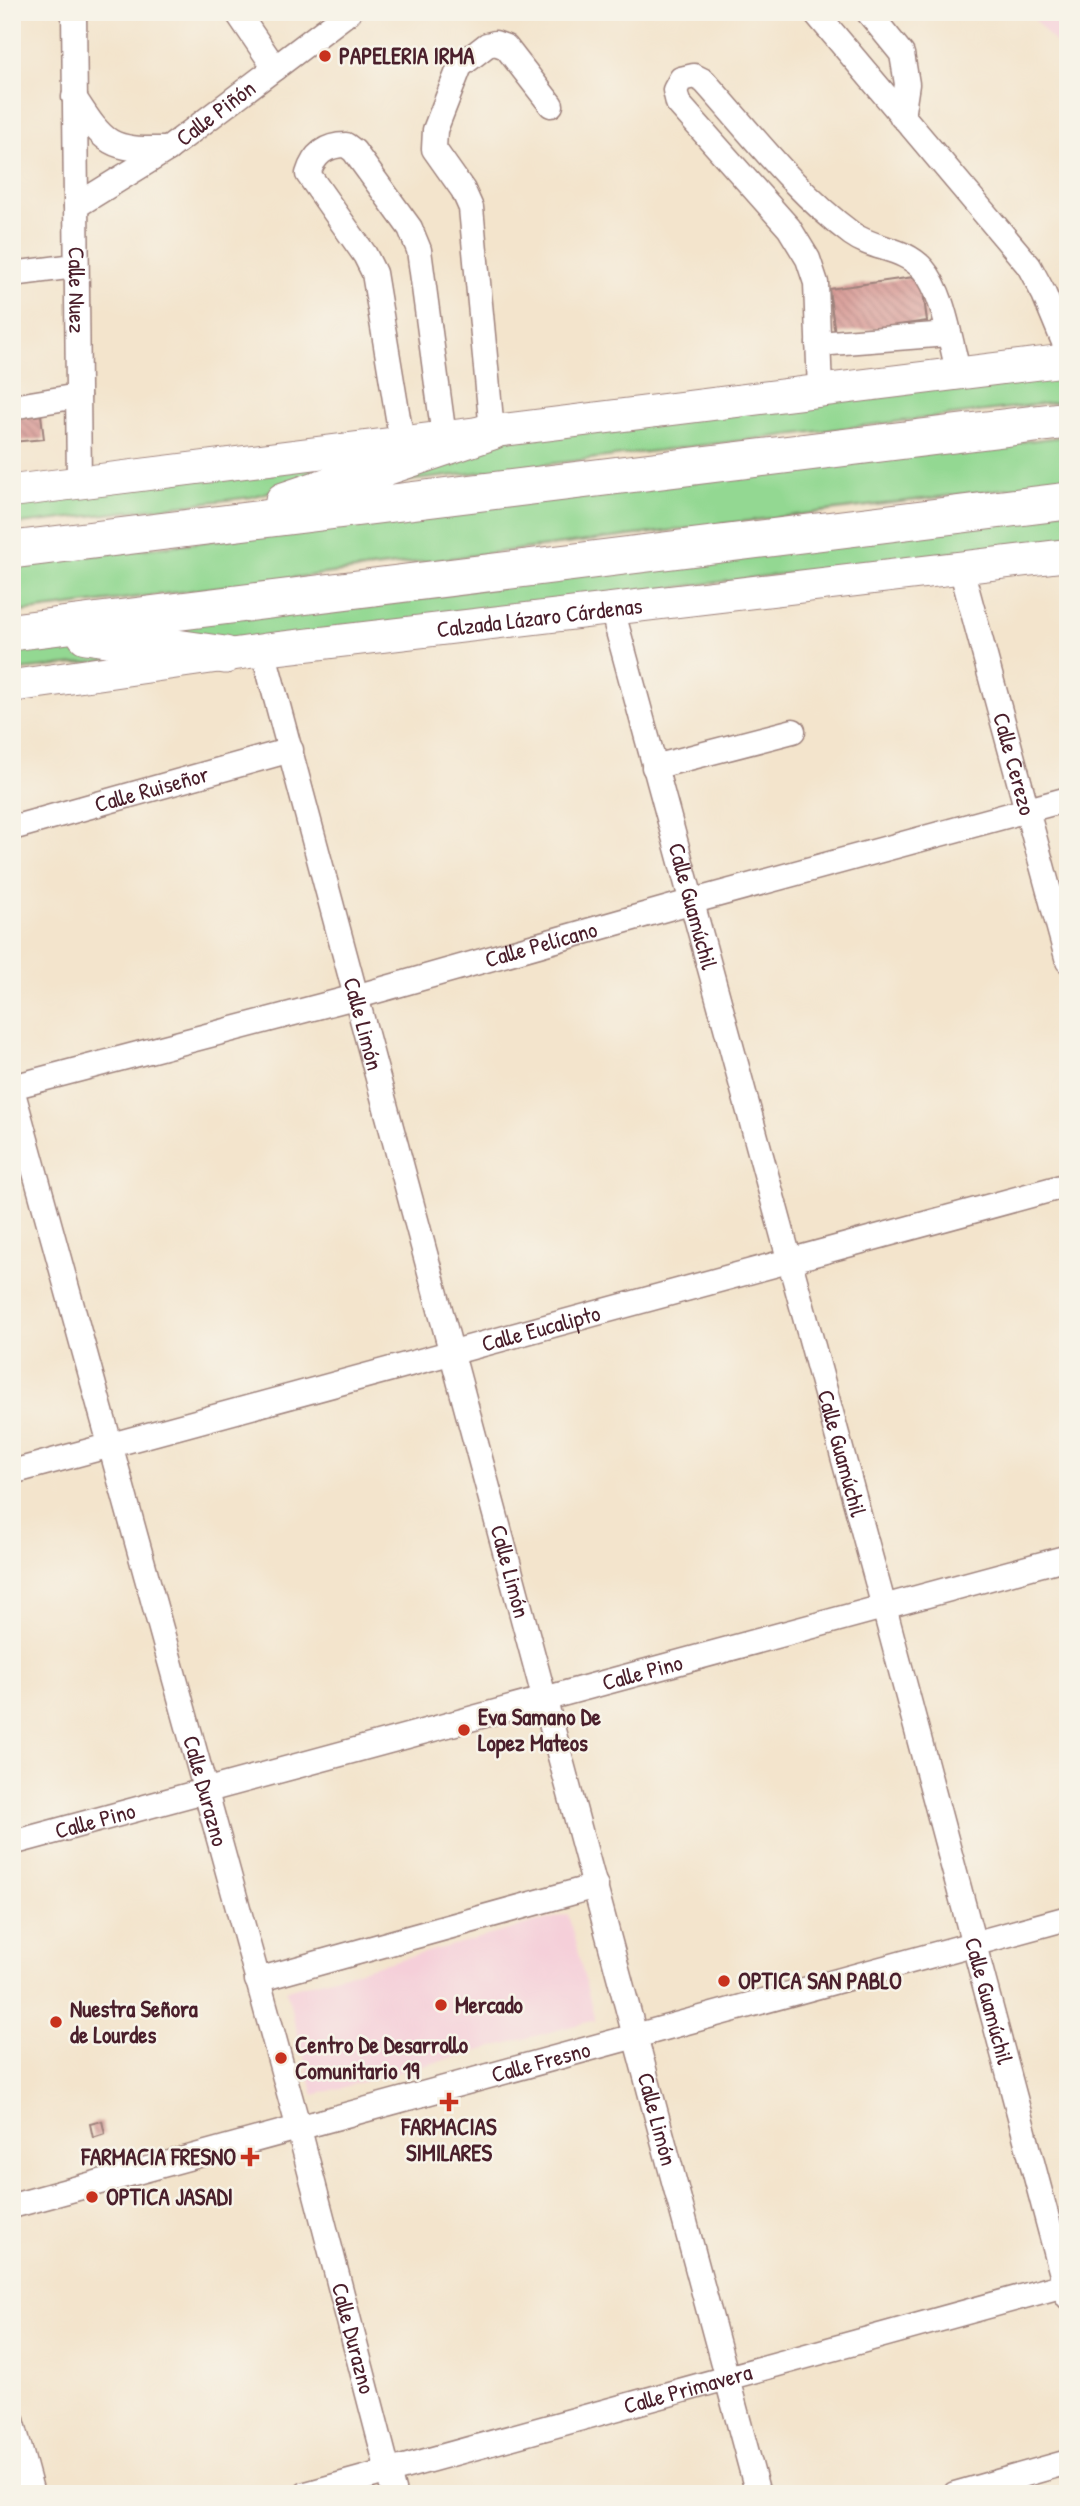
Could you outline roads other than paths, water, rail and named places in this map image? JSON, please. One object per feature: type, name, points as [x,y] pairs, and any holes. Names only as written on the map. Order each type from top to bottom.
[{"type":"highway","points":[[12,550],[1068,420]]},
{"type":"highway","points":[[208,526],[492,431]]},
{"type":"highway","points":[[26,630],[1068,501]]},
{"type":"highway","points":[[26,630],[225,655]]},
{"type":"main road","points":[[12,491],[1068,360]]},
{"type":"main road","name":"Calzada Lázaro Cárdenas","points":[[12,686],[263,650],[1068,555]]},
{"type":"street","name":"Calle Nuez","points":[[74,12],[79,482]]},
{"type":"street","points":[[237,12],[275,68]]},
{"type":"street","name":"Calle Piñón","points":[[76,206],[168,149],[349,12]]},
{"type":"street","points":[[815,12],[1029,266],[1068,352]]},
{"type":"street","points":[[869,12],[902,54],[907,84],[902,117]]},
{"type":"street","points":[[492,431],[471,208],[463,190],[435,149],[435,130],[460,66],[487,45],[495,43],[506,47],[551,105]]},
{"type":"street","points":[[820,391],[816,283],[808,259],[789,228],[678,103],[675,90],[681,79],[694,76],[704,81],[818,207],[855,237],[906,254],[923,268],[936,287],[959,374]]},
{"type":"street","points":[[74,96],[95,130],[107,141],[122,147],[168,149]]},
{"type":"street","points":[[402,442],[374,273],[365,255],[308,174],[312,161],[329,146],[346,145],[354,151],[410,228],[419,250],[444,437]]},
{"type":"street","points":[[747,180],[774,159]]},
{"type":"street","points":[[789,228],[818,207]]},
{"type":"street","points":[[12,274],[75,266]]},
{"type":"street","points":[[818,344],[948,334]]},
{"type":"street","points":[[12,407],[78,396]]},
{"type":"street","name":"Calle Cerezo","points":[[961,568],[1068,961]]},
{"type":"street","name":"Calle Guamúchil","points":[[612,610],[1067,2289]]},
{"type":"street","name":"Calle Limón","points":[[263,650],[758,2494]]},
{"type":"street","points":[[654,767],[793,731]]},
{"type":"street","name":"Calle Ruiseñor","points":[[12,828],[291,750]]},
{"type":"street","name":"Calle Pelícano","points":[[12,1088],[355,997],[1027,808],[1068,799]]},
{"type":"street","name":"Calle Durazno","points":[[12,1088],[299,2129],[391,2483]]},
{"type":"street","name":"Calle Eucalipto","points":[[12,1472],[1068,1185]]},
{"type":"street","name":"Calle Pino","points":[[12,1843],[1068,1557]]},
{"type":"street","points":[[257,1980],[596,1886]]},
{"type":"street","name":"Calle Fresno","points":[[12,2206],[1068,1918]]},
{"type":"street","name":"Calle Primavera","points":[[306,2494],[391,2483],[726,2379],[1067,2289]]},
{"type":"street","points":[[12,2420],[32,2494]]},
{"type":"street","points":[[955,2494],[1068,2462]]},
{"type":"place","name":"PAPELERIA IRMA","points":[[325,56]]},
{"type":"place","name":"Eva Samano De Lopez Mateos","points":[[464,1730]]},
{"type":"place","name":"OPTICA SAN PABLO","points":[[724,1981]]},
{"type":"place","name":"Mercado","points":[[441,2005]]},
{"type":"place","name":"Nuestra Señora de Lourdes","points":[[56,2022]]},
{"type":"place","name":"Centro De Desarrollo Comunitario 19","points":[[281,2058]]},
{"type":"place","name":"FARMACIAS SIMILARES","points":[[449,2102]]},
{"type":"place","name":"FARMACIA FRESNO","points":[[250,2157]]},
{"type":"place","name":"OPTICA JASADI","points":[[92,2197]]}]
